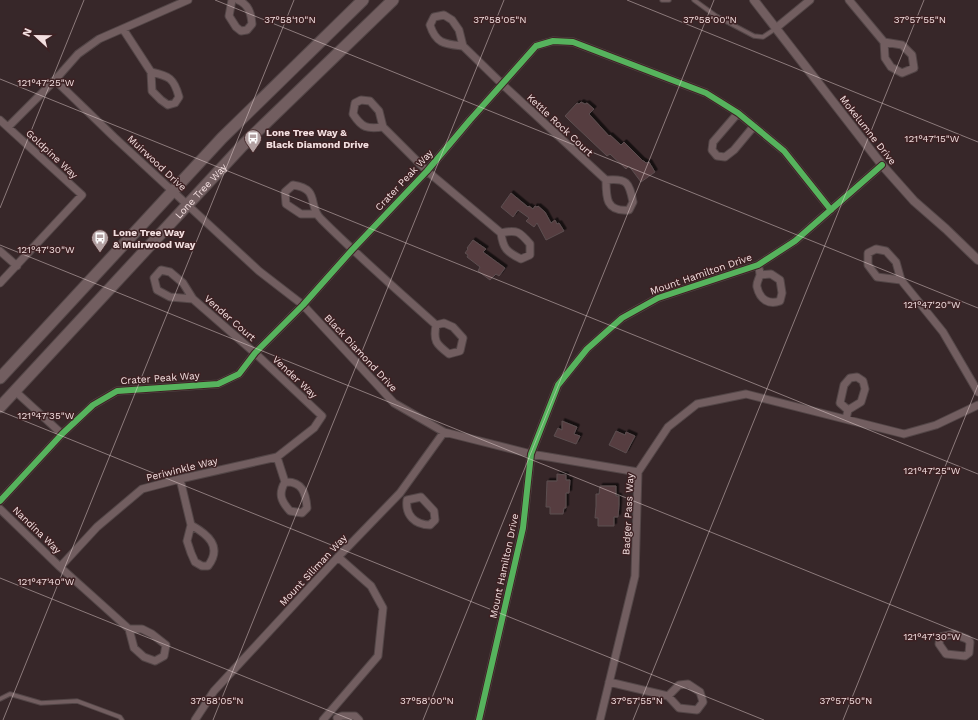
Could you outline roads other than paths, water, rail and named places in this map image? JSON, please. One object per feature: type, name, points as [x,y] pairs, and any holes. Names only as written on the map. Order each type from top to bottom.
[{"type":"main road","name":"Lone Tree Way","points":[[0,378],[222,138],[363,0]]},
{"type":"main road","name":"Lone Tree Way","points":[[0,407],[243,145],[393,0]]},
{"type":"street","points":[[8,127],[55,80],[78,54],[99,39],[188,0]]},
{"type":"street","points":[[232,0],[229,16],[236,27],[241,31],[247,30],[252,24],[251,14],[244,3],[238,0]]},
{"type":"street","name":"Mokelumne Drive","points":[[754,0],[882,165],[914,201],[978,260]]},
{"type":"street","points":[[776,28],[810,0]]},
{"type":"street","points":[[849,0],[884,42],[885,58],[891,67],[902,73],[914,68],[912,55],[902,45],[884,42]]},
{"type":"street","points":[[444,15],[452,20],[458,30],[463,46],[443,43],[434,36],[430,25],[434,17],[444,15]]},
{"type":"street","points":[[123,29],[151,72],[152,91],[168,105],[175,104],[179,97],[177,88],[171,79],[164,75],[151,72]]},
{"type":"street","name":"Crater Peak Way","points":[[0,501],[62,434],[93,405],[117,391],[218,384],[239,374],[255,352],[303,306],[352,250],[427,171],[536,46],[553,41],[573,42],[706,93],[738,113],[784,152],[831,210]]},
{"type":"street","name":"Kettle Rock Court","points":[[463,46],[606,180]]},
{"type":"street","name":"Muirwood Drive","points":[[55,80],[114,138],[188,206],[259,270],[303,306]]},
{"type":"street","points":[[383,126],[371,128],[360,124],[353,114],[355,103],[361,100],[370,101],[379,111],[383,126],[427,171],[501,233],[502,245],[511,254],[521,259],[530,255],[530,244],[519,233],[511,230],[501,233]]},
{"type":"street","points":[[738,113],[713,142],[712,150],[717,156],[725,157],[734,150],[754,126]]},
{"type":"street","name":"Goldpine Way","points":[[0,120],[82,195],[16,266]]},
{"type":"street","name":"Mount Hamilton Drive","points":[[479,720],[524,528],[531,454],[558,385],[587,349],[622,318],[658,298],[758,265],[794,241],[882,165]]},
{"type":"street","points":[[618,179],[624,181],[630,189],[634,202],[629,210],[620,211],[613,208],[606,197],[606,180],[618,179]]},
{"type":"street","points":[[315,214],[300,214],[286,204],[285,192],[293,186],[302,187],[312,196],[315,214],[352,250],[436,325]]},
{"type":"street","points":[[901,280],[877,277],[868,265],[868,254],[876,249],[886,251],[896,262],[901,280],[943,332],[978,392]]},
{"type":"street","points":[[0,251],[16,266],[0,283]]},
{"type":"street","points":[[758,265],[760,275]]},
{"type":"street","name":"Vender Court","points":[[193,299],[170,297],[157,290],[154,278],[161,270],[170,272],[183,283],[193,299],[255,352]]},
{"type":"street","name":"Black Diamond Drive","points":[[303,306],[394,403],[444,432],[531,454],[638,472]]},
{"type":"street","points":[[444,323],[453,327],[463,338],[460,352],[449,354],[438,346],[434,336],[436,325],[444,323]]},
{"type":"street","name":"Vender Way","points":[[255,352],[322,416]]},
{"type":"street","points":[[846,419],[848,410],[861,402],[864,389],[863,381],[857,377],[850,378],[844,385],[840,403],[848,410]]},
{"type":"street","points":[[16,390],[62,434]]},
{"type":"street","name":"Badger Pass Way","points":[[600,720],[635,576],[638,472],[668,427],[698,404],[746,394],[904,434],[936,425],[978,405]]},
{"type":"street","name":"Periwinkle Way","points":[[60,567],[97,527],[142,489],[277,457],[314,428],[322,416]]},
{"type":"street","name":"Mount Siliman Way","points":[[195,720],[214,691],[338,557],[400,493],[444,432]]},
{"type":"street","points":[[277,457],[285,482]]},
{"type":"street","points":[[180,479],[191,525],[187,541],[191,554],[195,562],[202,566],[208,566],[214,559],[213,544],[205,533],[191,525]]},
{"type":"street","points":[[285,482],[292,482],[299,485],[304,493],[307,508],[302,512],[290,511],[286,507],[280,495],[281,488],[285,482]]},
{"type":"street","points":[[400,493],[407,500]]},
{"type":"street","points":[[421,497],[434,511],[435,520],[430,525],[422,525],[410,516],[406,509],[407,500],[421,497]]},
{"type":"street","name":"Nandina Way","points":[[0,509],[60,567],[129,629]]},
{"type":"street","points":[[323,720],[378,656],[384,608],[371,586],[338,557]]},
{"type":"street","points":[[129,629],[142,629],[152,634],[166,645],[164,656],[154,661],[144,657],[134,648],[129,629]]},
{"type":"street","points":[[609,682],[668,696],[679,708],[697,710],[703,702],[700,692],[688,684],[679,685],[668,696]]},
{"type":"street","points":[[330,713],[337,719],[342,716],[355,716],[359,720]]},
{"type":"lane","points":[[662,0],[669,0]]},
{"type":"lane","points":[[694,0],[716,16],[754,36],[763,37],[776,28]]},
{"type":"lane","points":[[0,699],[10,694],[41,703],[77,701],[120,717],[122,720]]},
{"type":"place","name":"Lone Tree Way & Black Diamond Drive","points":[[253,153]]},
{"type":"place","name":"Lone Tree Way & Muirwood Way","points":[[100,253]]}]
